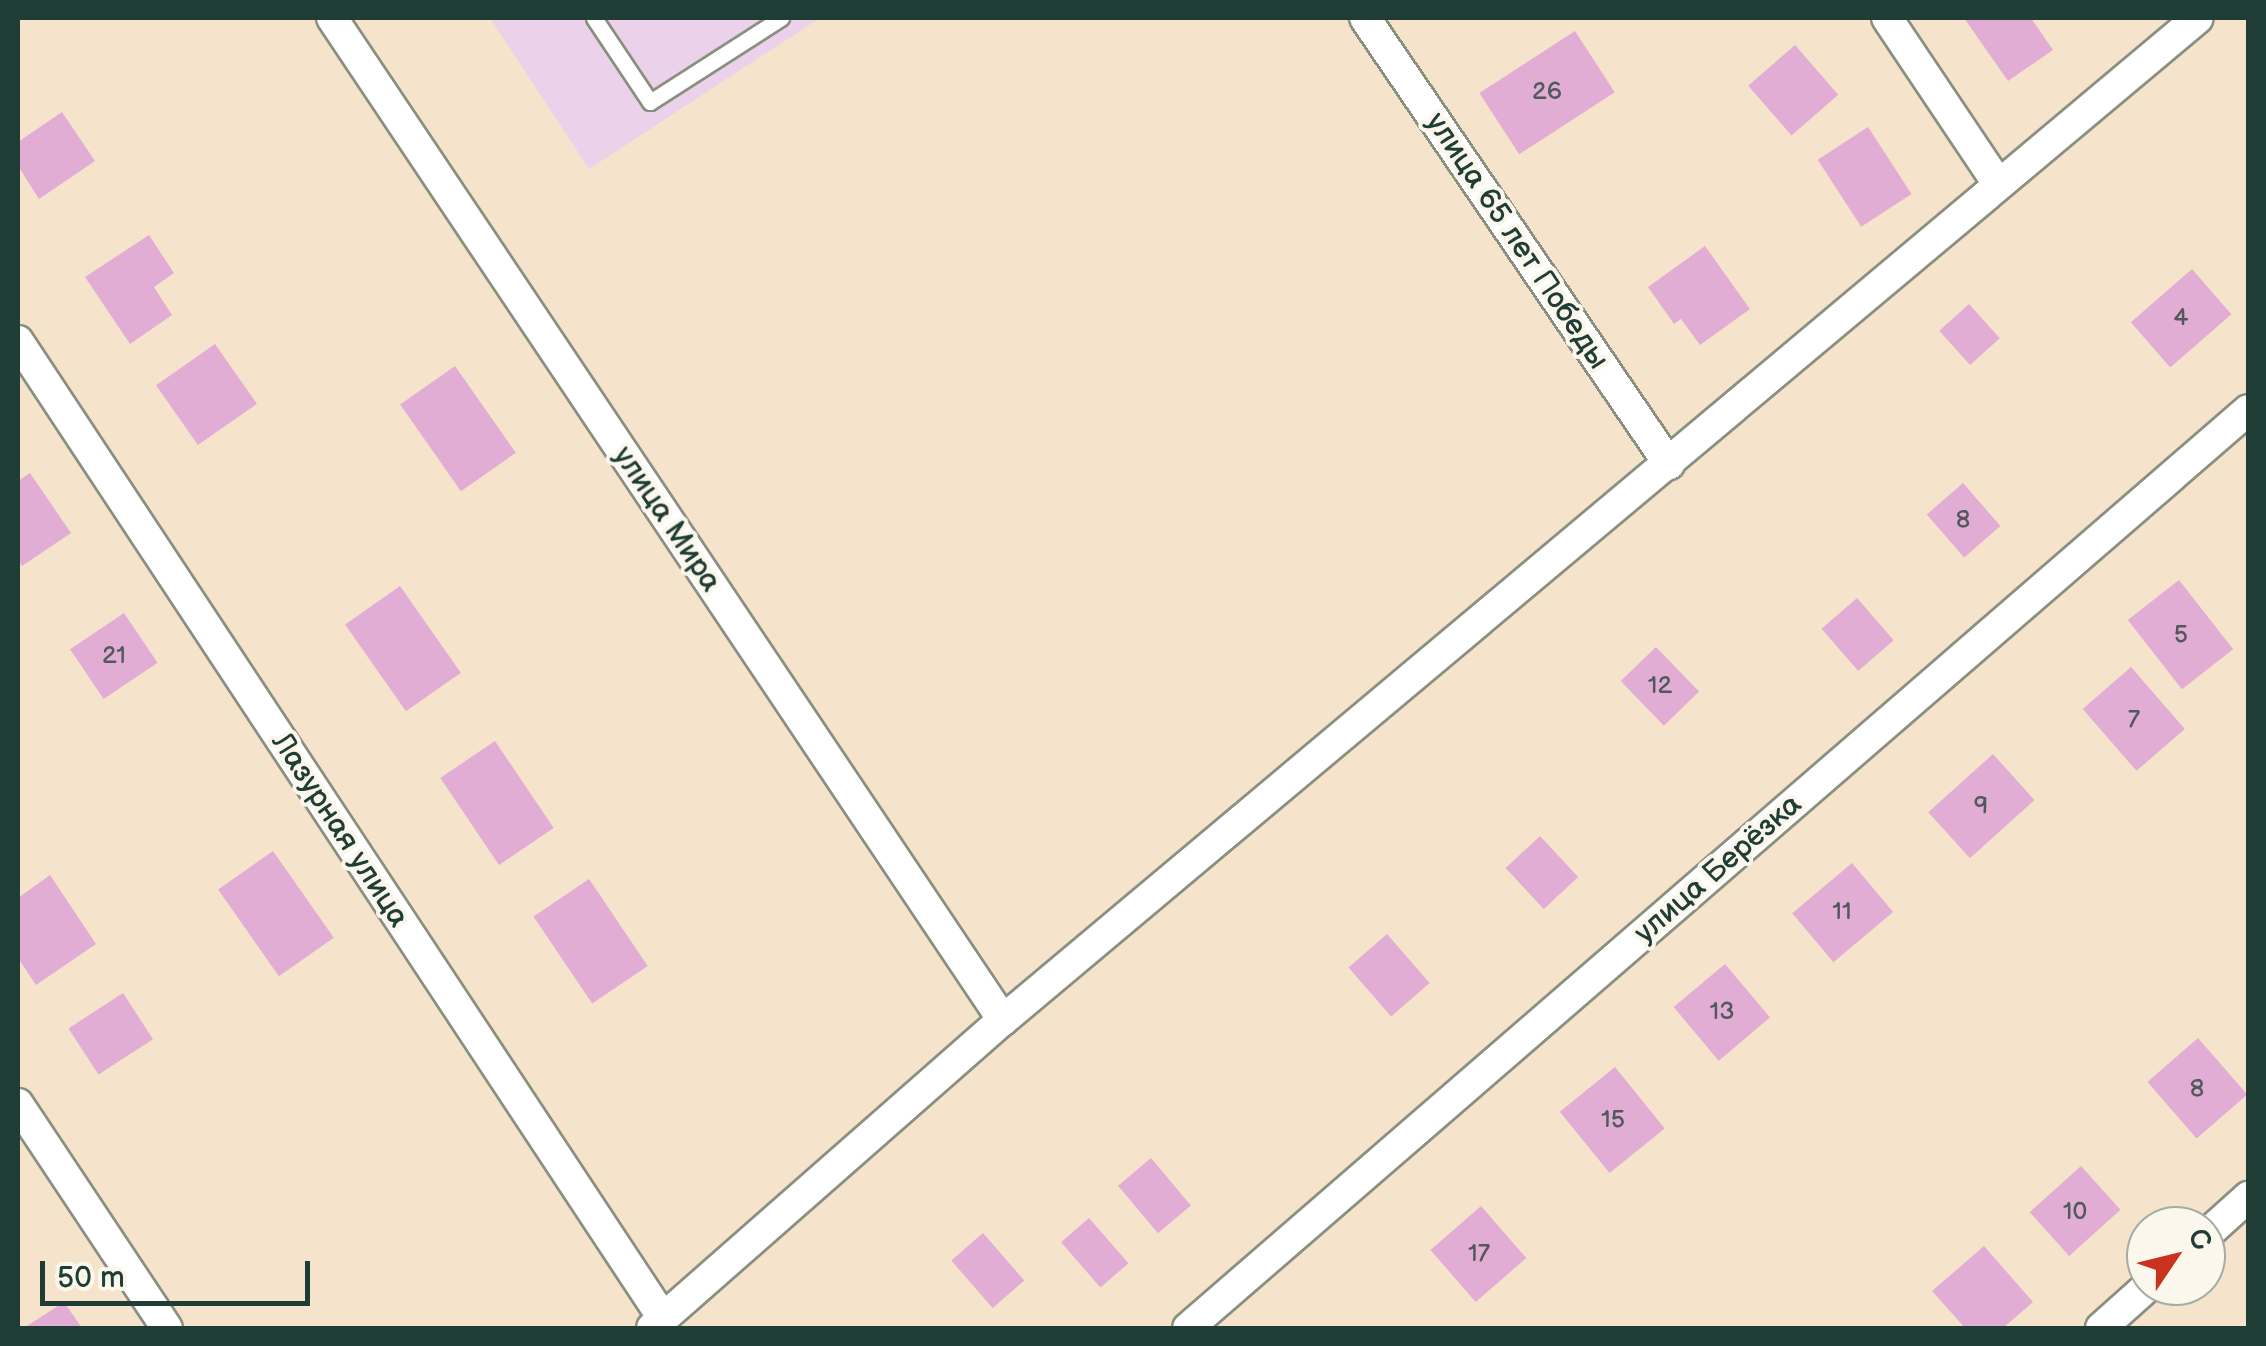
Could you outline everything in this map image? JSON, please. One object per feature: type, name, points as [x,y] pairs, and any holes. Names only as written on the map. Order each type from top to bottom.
[{"type":"street","name":"улица Мира","points":[[332,18],[1003,1020]]},
{"type":"street","name":"улица 65 лет Победы","points":[[1365,18],[1669,464]]},
{"type":"street","points":[[1887,18],[1998,184]]},
{"type":"street","points":[[657,1324],[1003,1020],[2198,18]]},
{"type":"street","name":"Лазурная улица","points":[[18,341],[657,1324]]},
{"type":"street","name":"улица Берёзка","points":[[1188,1328],[2248,410]]},
{"type":"street","points":[[18,1104],[167,1328]]},
{"type":"street","points":[[2226,1217],[2248,1197]]},
{"type":"street","points":[[2101,1328],[2126,1306]]},
{"type":"lane","points":[[594,18],[650,102],[781,18]]},
{"type":"shaded area","points":[[490,18],[820,18],[589,169]]},
{"type":"building","points":[[1964,18],[2031,18],[2053,50],[2008,81]]},
{"type":"building","points":[[1575,31],[1615,92],[1519,154],[1479,93]]},
{"type":"building","points":[[1795,45],[1838,95],[1792,135],[1748,86]]},
{"type":"building","points":[[62,112],[95,161],[39,199],[18,166],[18,142]]},
{"type":"building","points":[[1868,127],[1912,194],[1861,227],[1818,160]]},
{"type":"building","points":[[149,235],[174,273],[154,287],[172,315],[130,344],[85,277]]},
{"type":"building","points":[[1705,246],[1750,309],[1700,345],[1681,319],[1674,324],[1648,287]]},
{"type":"building","points":[[2192,269],[2231,314],[2170,367],[2131,322]]},
{"type":"building","points":[[1969,304],[2000,338],[1970,365],[1939,331]]},
{"type":"building","points":[[215,344],[257,404],[198,445],[156,385]]},
{"type":"building","points":[[455,366],[516,453],[461,491],[400,404]]},
{"type":"building","points":[[30,473],[71,533],[22,566],[18,560],[18,481]]},
{"type":"building","points":[[1963,483],[2000,526],[1964,558],[1927,514]]},
{"type":"building","points":[[2179,580],[2233,649],[2182,689],[2128,620]]},
{"type":"building","points":[[400,586],[461,673],[406,711],[345,624]]},
{"type":"building","points":[[1857,598],[1894,640],[1858,671],[1822,629]]},
{"type":"building","points":[[124,613],[158,663],[104,699],[70,649]]},
{"type":"building","points":[[1656,647],[1699,692],[1664,726],[1621,681]]},
{"type":"building","points":[[2131,667],[2185,729],[2136,771],[2083,709]]},
{"type":"building","points":[[495,741],[554,828],[499,865],[440,778]]},
{"type":"building","points":[[1993,754],[2034,800],[1970,858],[1928,812]]},
{"type":"building","points":[[1540,836],[1578,877],[1544,909],[1506,868]]},
{"type":"building","points":[[273,851],[334,938],[279,976],[218,889]]},
{"type":"building","points":[[1852,863],[1893,912],[1833,962],[1792,913]]},
{"type":"building","points":[[50,875],[96,944],[36,985],[18,958],[18,898]]},
{"type":"building","points":[[589,879],[648,966],[592,1004],[533,916]]},
{"type":"building","points":[[1387,934],[1430,983],[1391,1017],[1349,967]]},
{"type":"building","points":[[1725,964],[1770,1018],[1719,1061],[1674,1007]]},
{"type":"building","points":[[123,993],[153,1039],[98,1075],[68,1028]]},
{"type":"building","points":[[2198,1038],[2247,1095],[2197,1139],[2147,1082]]},
{"type":"building","points":[[1615,1067],[1665,1128],[1610,1173],[1560,1112]]},
{"type":"building","points":[[1151,1158],[1191,1205],[1158,1233],[1118,1186]]},
{"type":"building","points":[[2081,1166],[2120,1210],[2069,1256],[2030,1212]]},
{"type":"building","points":[[1481,1206],[1526,1258],[1476,1302],[1430,1250]]},
{"type":"building","points":[[1089,1218],[1128,1263],[1100,1288],[1061,1242]]},
{"type":"building","points":[[983,1233],[1024,1281],[993,1308],[951,1261]]},
{"type":"building","points":[[1984,1246],[2033,1302],[2003,1328],[1965,1328],[1932,1291]]},
{"type":"building","points":[[64,1302],[82,1328],[24,1328]]}]
